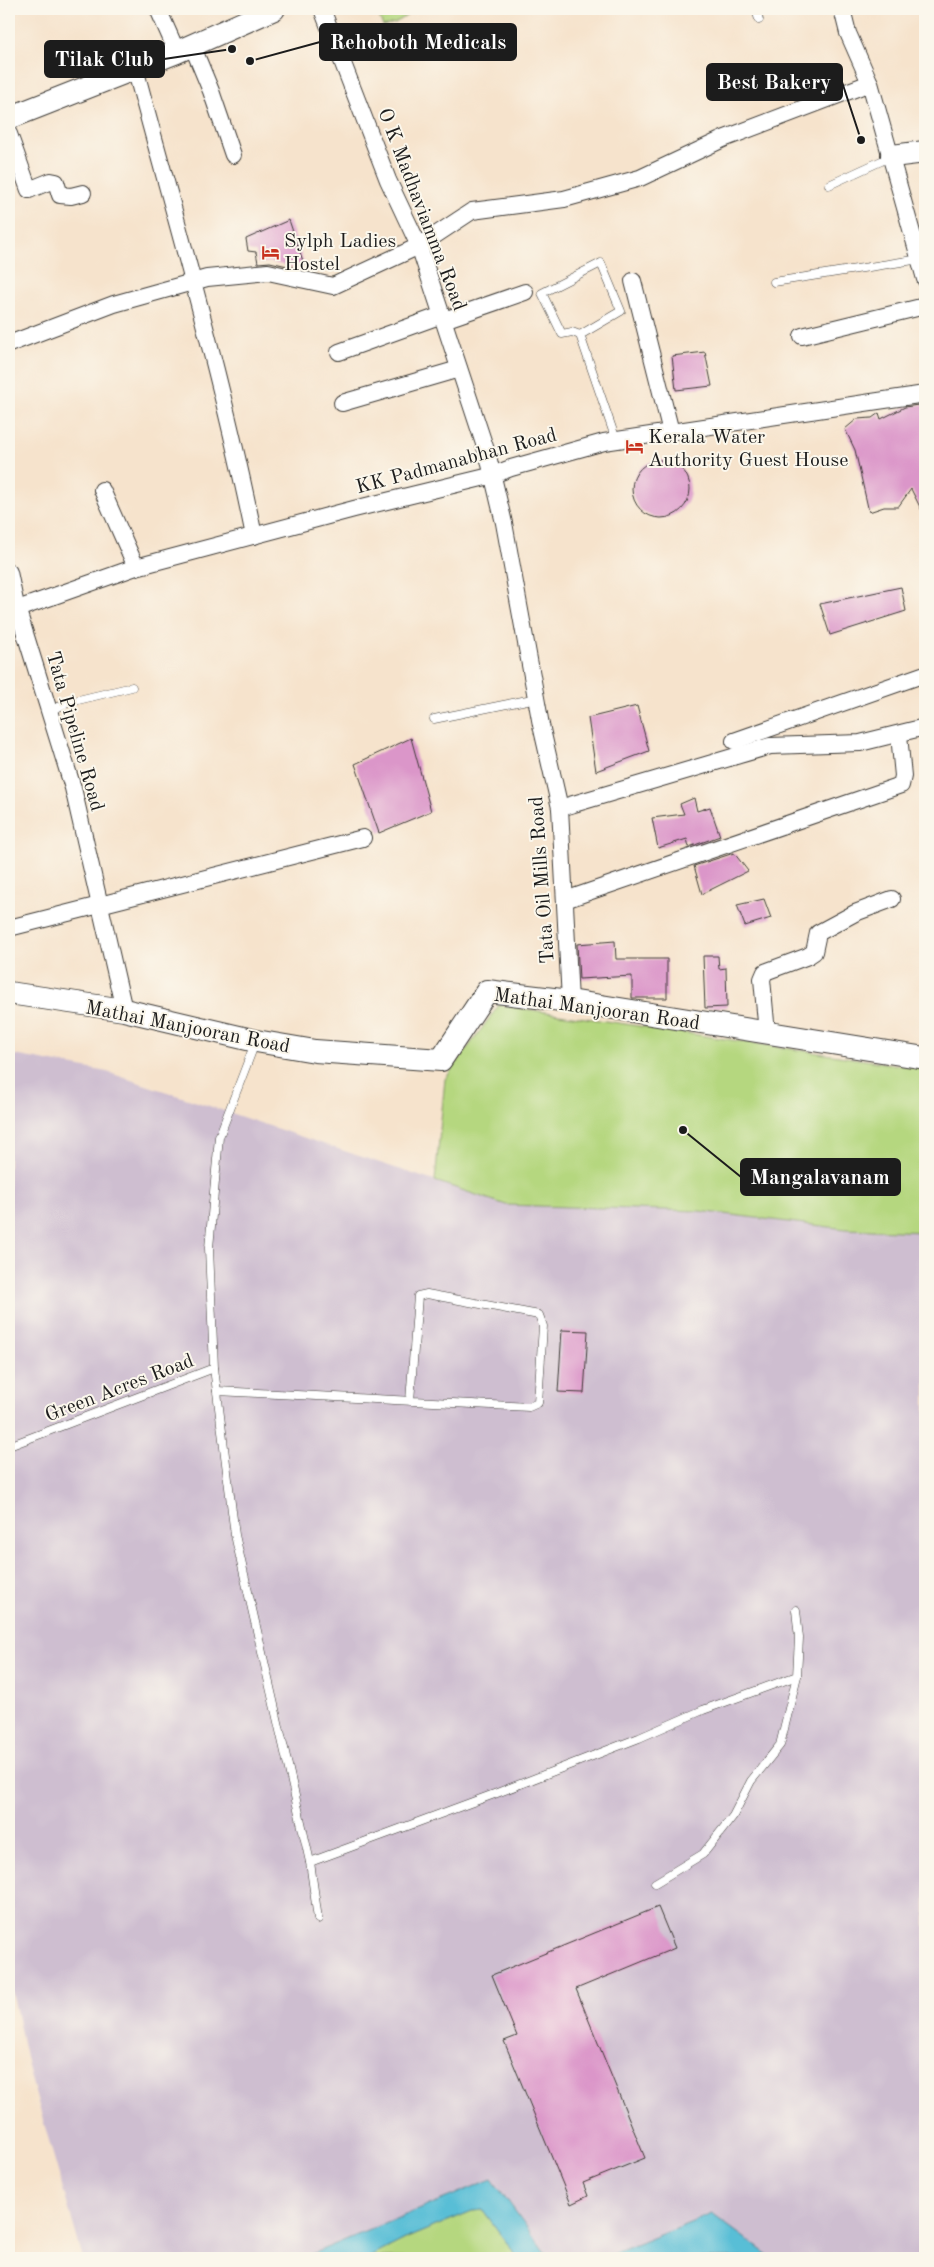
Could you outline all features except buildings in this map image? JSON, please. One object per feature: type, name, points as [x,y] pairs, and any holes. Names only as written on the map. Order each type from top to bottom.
[{"type":"street","points":[[158,9],[211,91],[232,155]]},
{"type":"street","points":[[9,118],[184,48],[274,9]]},
{"type":"street","name":"O K Madhaviamma Road","points":[[322,9],[388,180],[419,246],[488,456]]},
{"type":"street","points":[[842,9],[848,33],[870,83],[925,279]]},
{"type":"street","points":[[135,68],[239,460],[254,536]]},
{"type":"street","points":[[9,344],[114,304],[208,278],[268,272],[333,286],[419,246],[472,211],[564,199],[640,178],[723,138],[870,83]]},
{"type":"street","points":[[9,134],[29,190],[50,181],[56,182],[60,195],[71,196],[83,193]]},
{"type":"street","points":[[892,156],[925,152]]},
{"type":"street","points":[[633,281],[670,432]]},
{"type":"street","points":[[339,352],[525,292]]},
{"type":"street","points":[[802,336],[925,306]]},
{"type":"street","points":[[342,403],[459,369]]},
{"type":"street","name":"KK Padmanabhan Road","points":[[13,611],[136,567],[492,475],[616,440],[925,394]]},
{"type":"street","name":"Tata Oil Mills Road","points":[[488,456],[504,522],[560,808],[570,1001]]},
{"type":"street","points":[[102,490],[136,567]]},
{"type":"street","name":"Tata Pipeline Road","points":[[9,572],[13,611],[49,711],[73,788],[124,1010]]},
{"type":"street","points":[[734,741],[925,674]]},
{"type":"street","points":[[560,808],[770,746],[860,743],[899,735],[925,726]]},
{"type":"street","points":[[565,900],[901,785],[903,776],[899,735]]},
{"type":"street","points":[[9,928],[363,838]]},
{"type":"street","points":[[767,1033],[762,979],[765,972],[808,956],[814,952],[818,933],[855,913],[892,898]]},
{"type":"street","name":"Mathai Manjooran Road","points":[[9,993],[124,1010],[256,1041],[316,1051],[441,1060],[486,991],[570,1001],[925,1058]]},
{"type":"lane","points":[[756,9],[759,20]]},
{"type":"lane","points":[[830,185],[892,156]]},
{"type":"lane","points":[[774,282],[920,260]]},
{"type":"lane","points":[[601,263],[621,311],[580,335],[572,332],[562,334],[542,293],[601,263]]},
{"type":"lane","points":[[580,335],[616,440]]},
{"type":"lane","points":[[49,711],[70,702],[132,687]]},
{"type":"lane","points":[[434,719],[537,698]]},
{"type":"lane","points":[[256,1041],[219,1137],[209,1248],[214,1368],[235,1535],[310,1862],[318,1919]]},
{"type":"lane","points":[[217,1390],[410,1401],[529,1407],[538,1403],[543,1326],[540,1315],[427,1294],[418,1296],[410,1401]]},
{"type":"lane","name":"Green Acres Road","points":[[9,1446],[214,1368]]},
{"type":"lane","points":[[655,1883],[703,1854],[733,1816],[751,1782],[780,1745],[797,1676],[799,1638],[796,1610]]},
{"type":"lane","points":[[310,1862],[638,1738],[703,1710],[797,1676]]},
{"type":"shaded area","points":[[9,1054],[107,1072],[506,1205],[699,1211],[846,1229],[925,1232],[925,2258],[772,2258],[770,2256],[633,2247],[603,2258],[552,2258],[544,2251],[492,2179],[302,2258],[83,2258],[30,2075],[9,1977]]},
{"type":"green space","points":[[375,9],[407,9],[408,15],[395,23],[383,26]]},
{"type":"green space","points":[[499,1005],[925,1069],[925,1232],[846,1229],[699,1211],[506,1205],[435,1181],[445,1079]]},
{"type":"green space","points":[[483,2210],[518,2258],[368,2258],[407,2238],[472,2211]]},
{"type":"water","points":[[492,2179],[544,2251],[552,2258],[518,2258],[483,2210],[472,2211],[407,2238],[368,2258],[302,2258]]},
{"type":"water","points":[[712,2214],[772,2258],[603,2258]]},
{"type":"place","name":"Tilak Club","points":[[232,49]]},
{"type":"place","name":"Rehoboth Medicals","points":[[250,61]]},
{"type":"place","name":"Best Bakery","points":[[861,140]]},
{"type":"place","name":"Sylph Ladies Hostel","points":[[270,252]]},
{"type":"place","name":"Kerala Water Authority Guest House","points":[[634,447]]},
{"type":"place","name":"Mangalavanam","points":[[683,1130]]}]
